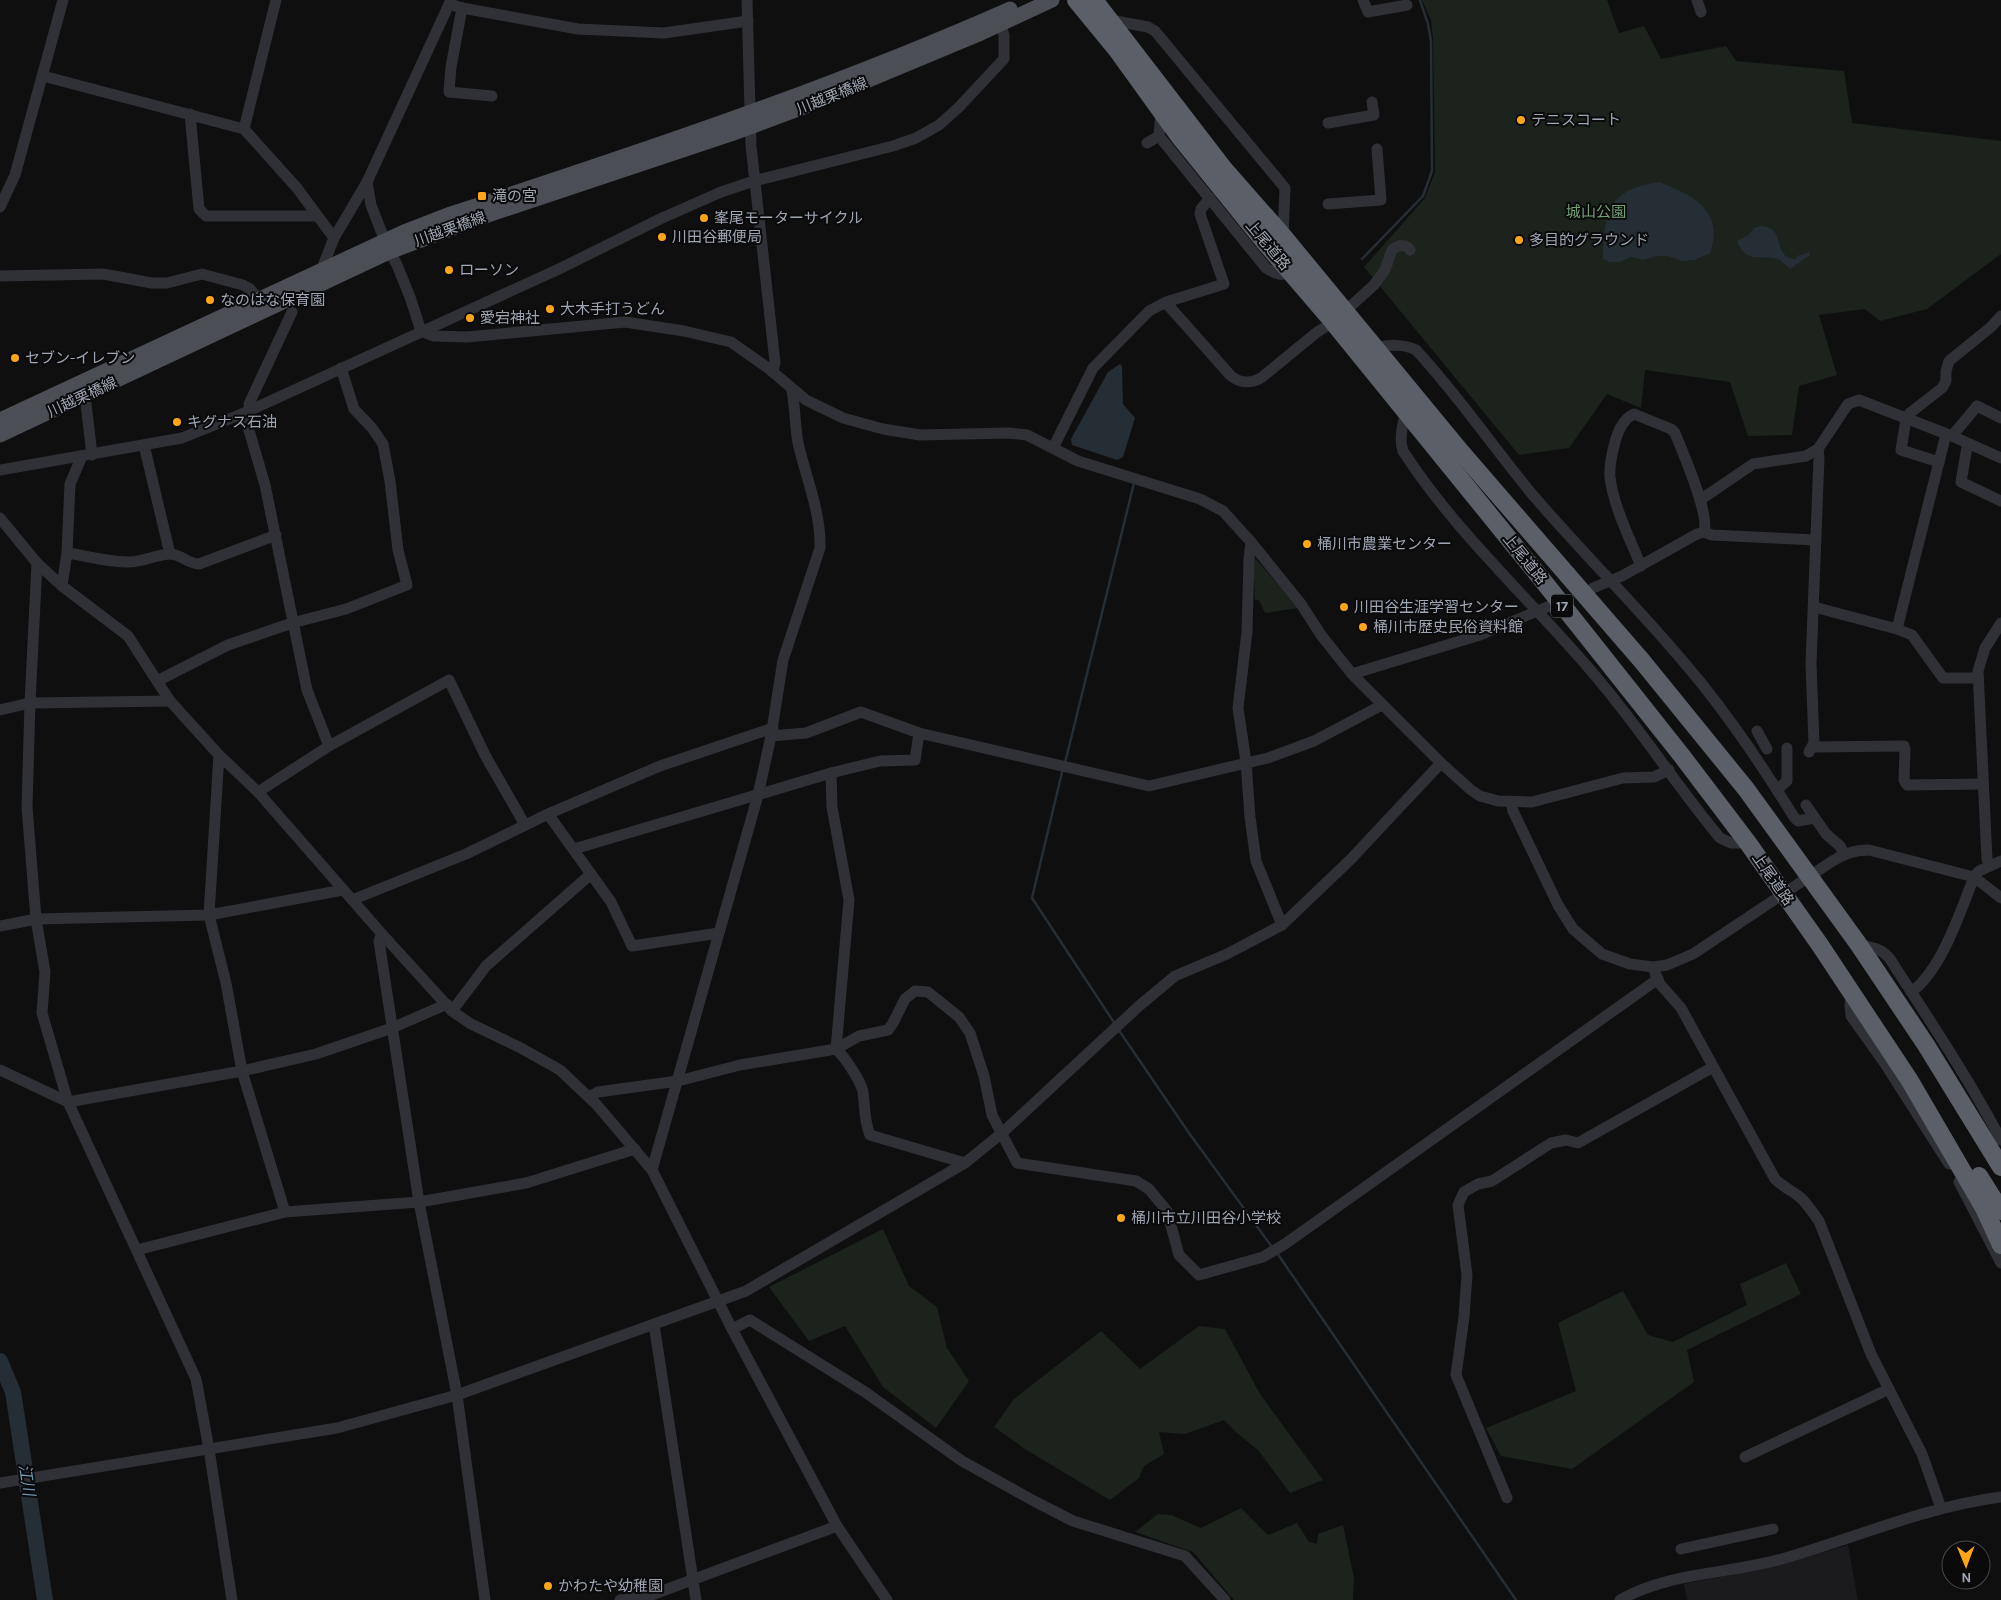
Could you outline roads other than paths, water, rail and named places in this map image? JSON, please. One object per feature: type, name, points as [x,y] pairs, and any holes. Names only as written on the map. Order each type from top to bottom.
[{"type":"highway","name":"上尾道路","points":[[1076,0],[1117,50],[1160,112],[1292,273],[1375,348],[1461,452],[1642,661],[1746,790],[1859,945],[1926,1045],[2001,1167]]},
{"type":"highway","name":"上尾道路","points":[[1094,0],[1224,169],[1283,236],[1406,414],[1548,587],[1682,756],[1748,843],[1880,1033],[1968,1179],[2001,1245]]},
{"type":"highway","points":[[1880,1033],[1935,1110],[2001,1211]]},
{"type":"highway","points":[[1926,1045],[1964,1116],[2001,1192]]},
{"type":"main road","name":"川越栗橋線","points":[[0,420],[321,271],[387,247],[488,215],[751,119],[860,85],[1002,12],[1030,0]]},
{"type":"main road","name":"川越栗橋線","points":[[1002,12],[1052,0]]},
{"type":"main road","name":"川越栗橋線","points":[[0,435],[86,395],[387,247]]},
{"type":"street","points":[[0,207],[15,175],[62,0]]},
{"type":"street","points":[[244,129],[276,0]]},
{"type":"street","points":[[748,0],[754,181],[775,362],[773,372]]},
{"type":"street","points":[[1363,0],[1368,12],[1407,5]]},
{"type":"street","points":[[1697,0],[1700,12]]},
{"type":"street","points":[[321,271],[334,238],[367,182],[450,2],[462,8],[578,29],[664,33],[748,21]]},
{"type":"street","points":[[462,8],[451,67],[449,92],[492,96]]},
{"type":"street","points":[[0,470],[182,438],[342,368],[721,192],[754,181],[893,146],[916,138],[939,125],[958,108],[1004,59],[1002,12]]},
{"type":"street","points":[[1110,20],[1148,27],[1155,31],[1285,188],[1283,236]]},
{"type":"street","points":[[43,76],[244,129],[297,188],[334,238]]},
{"type":"street","points":[[1328,123],[1374,115],[1372,102]]},
{"type":"street","points":[[1160,112],[1159,136],[1266,268],[1283,276],[1292,273]]},
{"type":"street","points":[[190,114],[199,209],[206,216],[318,216]]},
{"type":"street","points":[[1147,144],[1159,136]]},
{"type":"street","points":[[1328,204],[1381,200],[1377,149]]},
{"type":"street","points":[[367,182],[369,199],[387,247],[400,273],[421,331],[434,336],[467,337],[604,323],[640,324],[710,336],[731,342],[773,372],[806,400],[843,418],[883,429],[920,435],[1010,433],[1028,435],[1078,461],[1170,489],[1223,511],[1251,542],[1301,604],[1321,635],[1352,674],[1441,763],[1480,796],[1498,801],[1532,802],[1623,778],[1654,777],[1668,770]]},
{"type":"street","points":[[1053,448],[1093,368],[1149,311],[1166,302],[1224,284],[1200,214],[1201,209],[1210,198]]},
{"type":"street","points":[[1168,305],[1225,371],[1234,379],[1252,382],[1261,378],[1316,333],[1339,317],[1374,286],[1385,270],[1392,250],[1401,245],[1410,250]]},
{"type":"street","points":[[0,276],[103,274],[160,283],[182,280],[202,274],[250,289],[259,300]]},
{"type":"street","points":[[292,312],[247,411],[276,535],[292,623],[307,690],[329,746]]},
{"type":"street","points":[[1939,462],[1901,450],[1906,419],[1910,413],[1942,388],[1946,381],[1949,361],[2001,316]]},
{"type":"street","points":[[1375,348],[1385,345],[1416,350],[1532,494],[1692,672],[1731,721],[1798,821],[1814,818]]},
{"type":"street","points":[[157,681],[228,645],[292,623],[346,609],[406,585],[398,550],[390,481],[383,444],[372,428],[354,409],[342,368]]},
{"type":"street","points":[[652,1170],[758,795],[772,732],[783,660],[820,548],[820,536],[813,498],[798,442],[792,390]]},
{"type":"street","points":[[62,586],[67,553],[70,484],[87,456],[86,395]]},
{"type":"street","points":[[1700,500],[1753,464],[1806,456],[1818,449],[1848,404],[1859,400],[1949,435],[2001,458]]},
{"type":"street","points":[[1897,629],[1939,462],[1949,435],[1977,406],[2001,418]]},
{"type":"street","points":[[1406,414],[1402,426],[1401,445],[1408,458],[1446,510],[1593,673],[1720,838],[1731,843],[1748,843]]},
{"type":"street","points":[[1640,566],[1610,478],[1610,468],[1618,432],[1627,417],[1634,414],[1671,429],[1675,433],[1700,500],[1706,527],[1704,532]]},
{"type":"street","points":[[1969,444],[1961,482],[2001,501]]},
{"type":"street","points":[[144,445],[170,554]]},
{"type":"street","points":[[1818,449],[1811,664],[1814,743],[1811,749],[1904,746],[1904,780],[1906,786],[1983,784]]},
{"type":"street","points":[[0,518],[37,563],[62,586],[128,636],[170,702],[219,755],[258,792],[382,934],[450,1008],[471,1024],[519,1047],[560,1070],[589,1098],[652,1170],[732,1329],[837,1526],[886,1600]]},
{"type":"street","points":[[1593,588],[1640,566],[1697,534],[1704,532],[1712,535],[1816,540]]},
{"type":"street","points":[[67,553],[128,562],[145,561],[170,554],[179,556],[193,564],[199,564],[276,535]]},
{"type":"street","points":[[1251,542],[1248,559],[1246,632],[1238,708],[1246,762],[1256,862],[1282,925]]},
{"type":"street","points":[[37,563],[30,703],[28,807],[36,919],[45,972],[42,1013],[68,1102],[196,1380],[209,1449],[232,1600]]},
{"type":"street","points":[[1352,674],[1480,635],[1552,605]]},
{"type":"street","points":[[1814,607],[1897,629],[1912,636],[1943,678],[1978,678]]},
{"type":"street","points":[[1990,866],[1987,859],[1978,678],[1980,660],[2001,623]]},
{"type":"street","points":[[258,792],[329,746],[449,680],[485,755],[525,825]]},
{"type":"street","points":[[0,710],[30,703],[170,702]]},
{"type":"street","points":[[352,900],[466,854],[548,814],[660,766],[772,732],[806,733],[861,712],[919,733],[1149,786],[1268,758],[1314,741],[1382,705]]},
{"type":"street","points":[[1757,731],[1767,749]]},
{"type":"street","points":[[574,850],[831,773],[880,761],[915,760],[919,733]]},
{"type":"street","points":[[1777,790],[1787,780],[1787,748]]},
{"type":"street","points":[[219,755],[209,915],[226,983],[242,1071],[285,1212]]},
{"type":"street","points":[[0,1483],[337,1428],[457,1395],[746,1291],[965,1163],[1002,1133],[1139,1006],[1175,976],[1227,954],[1282,925],[1352,859],[1441,763]]},
{"type":"street","points":[[831,773],[832,807],[849,900],[836,1049]]},
{"type":"street","points":[[1511,802],[1513,811],[1558,904],[1573,929],[1602,954],[1630,964],[1653,967],[1667,965],[1693,954],[1844,854],[1857,850],[1868,850],[1974,877],[2001,898]]},
{"type":"street","points":[[1806,805],[1826,834],[1840,846],[1844,854]]},
{"type":"street","points":[[548,814],[611,902],[632,946],[718,933]]},
{"type":"street","points":[[1911,992],[1924,980],[1939,957],[1974,877],[1979,871],[2001,861]]},
{"type":"street","points":[[0,1070],[68,1102],[242,1071],[316,1054],[450,1008],[486,966],[591,874]]},
{"type":"street","points":[[0,926],[36,919],[209,915],[343,890]]},
{"type":"street","points":[[382,934],[379,941],[392,1028],[419,1202],[457,1395],[485,1600]]},
{"type":"street","points":[[1859,945],[1885,952],[1977,1097],[2001,1140]]},
{"type":"street","points":[[1653,967],[1660,984],[1681,1008],[1775,1179],[1807,1204],[1819,1221],[1851,1306],[1872,1354],[1922,1454],[1941,1508]]},
{"type":"street","points":[[589,1098],[598,1092],[678,1081],[740,1065],[836,1049],[859,1036],[888,1030],[894,1023],[904,999],[915,991],[928,992],[959,1018],[970,1033],[984,1076],[992,1115],[1017,1163],[1136,1181],[1149,1189],[1167,1211],[1179,1255],[1198,1275],[1263,1257],[1285,1244],[1658,979]]},
{"type":"street","points":[[1852,992],[1851,1016],[1884,1062],[1952,1169],[2001,1263]]},
{"type":"street","points":[[836,1049],[842,1054],[862,1090],[866,1126],[870,1135],[965,1163]]},
{"type":"street","points":[[1507,1498],[1456,1375],[1468,1275],[1458,1205],[1464,1192],[1478,1184],[1492,1181],[1552,1143],[1566,1140],[1578,1143],[1713,1067]]},
{"type":"street","points":[[137,1250],[285,1212],[419,1202],[526,1183],[635,1150]]},
{"type":"street","points":[[732,1329],[750,1320],[864,1392],[962,1461],[1034,1501],[1073,1520],[1185,1556],[1225,1600]]},
{"type":"street","points":[[654,1324],[696,1600]]},
{"type":"street","points":[[1744,1457],[1889,1389]]},
{"type":"street","points":[[1620,1600],[1660,1583],[1781,1560],[1941,1508],[2001,1497]]},
{"type":"street","points":[[620,1600],[648,1596],[837,1526]]},
{"type":"street","points":[[1681,1549],[1773,1529]]},
{"type":"waterway","points":[[1362,259],[1423,196],[1432,171],[1431,41],[1428,24],[1420,0]]},
{"type":"waterway","points":[[1065,763],[1134,483]]},
{"type":"waterway","points":[[1063,768],[1032,898],[1115,1024]]},
{"type":"waterway","points":[[1118,1029],[1189,1133],[1272,1247]]},
{"type":"waterway","points":[[1277,1253],[1516,1600]]},
{"type":"waterway","name":"江川","points":[[0,1361],[13,1392],[45,1600]]},
{"type":"place","name":"テニスコート","points":[[1521,120]]},
{"type":"place","name":"滝の宮","points":[[482,196]]},
{"type":"place","name":"峯尾モーターサイクル","points":[[704,218]]},
{"type":"place","name":"川田谷郵便局","points":[[662,237]]},
{"type":"place","name":"多目的グラウンド","points":[[1519,240]]},
{"type":"place","name":"ローソン","points":[[449,270]]},
{"type":"place","name":"なのはな保育園","points":[[210,300]]},
{"type":"place","name":"大木手打うどん","points":[[550,309]]},
{"type":"place","name":"愛宕神社","points":[[470,318]]},
{"type":"place","name":"セブン-イレブン","points":[[15,358]]},
{"type":"place","name":"キグナス石油","points":[[177,422]]},
{"type":"place","name":"桶川市農業センター","points":[[1307,544]]},
{"type":"place","name":"川田谷生涯学習センター","points":[[1344,607]]},
{"type":"place","name":"桶川市歴史民俗資料館","points":[[1363,627]]},
{"type":"place","name":"桶川市立川田谷小学校","points":[[1121,1218]]},
{"type":"place","name":"かわたや幼稚園","points":[[548,1586]]},
{"type":"park label","name":"城山公園","points":[[1596,212]]}]
